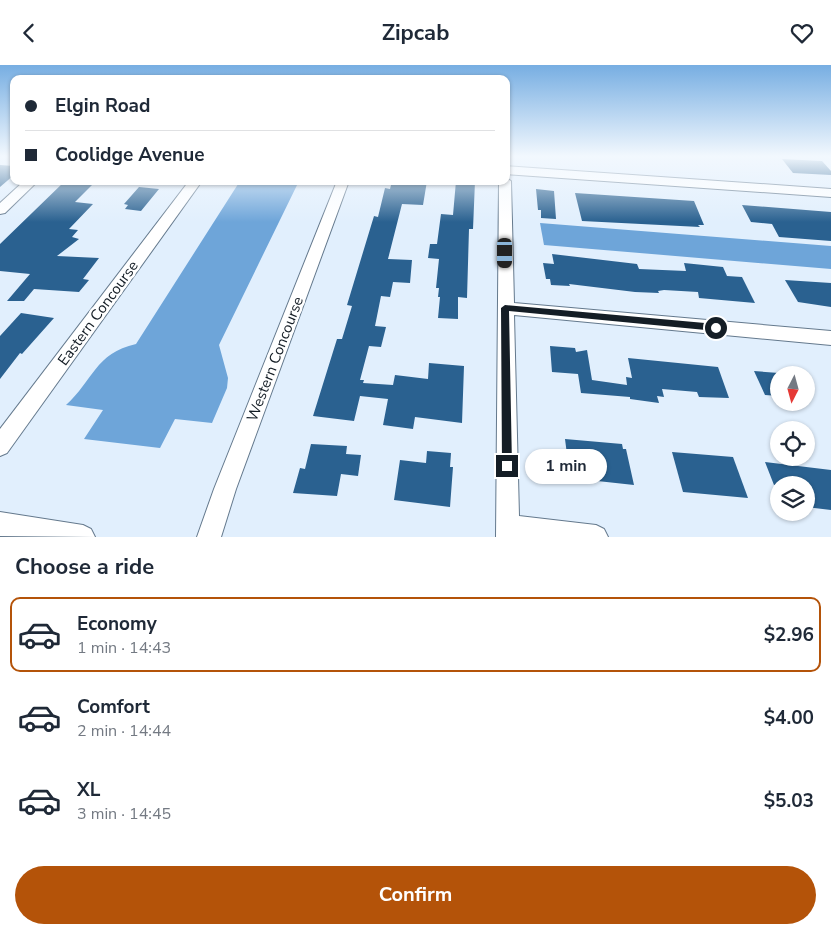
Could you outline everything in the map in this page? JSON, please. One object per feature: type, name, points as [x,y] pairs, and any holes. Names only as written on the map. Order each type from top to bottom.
[{"type":"street","points":[[619,178],[831,193]]},
{"type":"street","points":[[0,209],[27,185]]},
{"type":"street","name":"Eastern Concourse","points":[[0,446],[193,185]]},
{"type":"street","name":"Western Concourse","points":[[209,537],[225,489],[341,185]]},
{"type":"street","points":[[505,185],[508,531],[596,537]]},
{"type":"street","points":[[505,308],[831,338]]},
{"type":"street","points":[[0,524],[83,537]]},
{"type":"water","points":[[237,185],[297,185],[219,345],[228,378],[227,388],[212,423],[175,419],[160,448],[84,439],[103,410],[66,405],[103,361],[122,348],[136,344]]},
{"type":"water","points":[[540,223],[831,246],[831,269],[544,245]]},
{"type":"building","points":[[0,178],[10,178],[10,178],[0,187]]},
{"type":"building","points":[[61,185],[92,185],[75,202],[93,204],[69,229],[78,230],[72,237],[79,239],[57,256],[99,258],[83,279],[89,280],[79,292],[34,289],[24,301],[7,301],[30,274],[0,271],[0,244]]},
{"type":"building","points":[[391,185],[426,185],[423,205],[402,204],[388,259],[412,260],[410,283],[393,282],[390,297],[381,296],[375,326],[386,327],[381,347],[369,346],[360,380],[364,380],[363,383],[393,385],[395,375],[428,379],[429,363],[464,366],[462,423],[415,417],[413,429],[383,425],[388,399],[360,396],[354,421],[313,416],[337,339],[342,339],[352,306],[347,305],[374,216],[378,217],[385,188],[390,189]]},
{"type":"building","points":[[456,185],[475,185],[473,229],[469,229],[467,298],[458,297],[458,319],[438,318],[440,297],[438,297],[439,288],[436,288],[439,259],[428,258],[430,244],[437,244],[441,214],[453,215]]},
{"type":"building","points":[[139,187],[159,189],[141,211],[125,209],[128,205],[124,204]]},
{"type":"building","points":[[536,189],[554,191],[556,219],[541,218],[541,210],[538,210]]},
{"type":"building","points":[[575,193],[694,201],[704,225],[698,225],[700,227],[582,221]]},
{"type":"building","points":[[742,205],[831,212],[831,241],[779,237],[772,224],[751,222]]},
{"type":"building","points":[[552,254],[637,264],[639,269],[686,271],[684,263],[723,267],[727,276],[742,277],[755,303],[699,298],[698,292],[664,290],[658,291],[659,293],[635,292],[569,284],[570,286],[551,285],[550,279],[546,279],[543,263],[554,264]]},
{"type":"building","points":[[785,280],[831,283],[831,307],[798,302]]},
{"type":"building","points":[[21,313],[54,318],[22,354],[20,353],[0,379],[0,336]]},
{"type":"building","points":[[550,346],[575,348],[576,352],[587,350],[592,380],[627,385],[626,377],[632,378],[628,358],[718,367],[729,398],[699,397],[697,392],[662,389],[664,397],[657,396],[659,403],[630,399],[630,397],[581,393],[578,374],[552,372]]},
{"type":"building","points":[[754,371],[770,372],[770,395],[765,395]]},
{"type":"building","points":[[565,439],[622,444],[623,449],[626,449],[634,485],[570,478]]},
{"type":"building","points":[[311,444],[347,446],[346,454],[361,455],[358,476],[341,474],[337,496],[293,493],[300,468],[305,469]]},
{"type":"building","points":[[427,451],[451,453],[450,467],[453,467],[450,507],[394,500],[400,460],[426,463]]},
{"type":"building","points":[[672,452],[733,457],[748,498],[683,492]]},
{"type":"building","points":[[765,462],[770,463],[770,466],[798,466],[831,470],[831,510],[815,508],[815,476],[770,476]]},
{"type":"route","points":[[507,466],[505,308],[716,328]]}]
